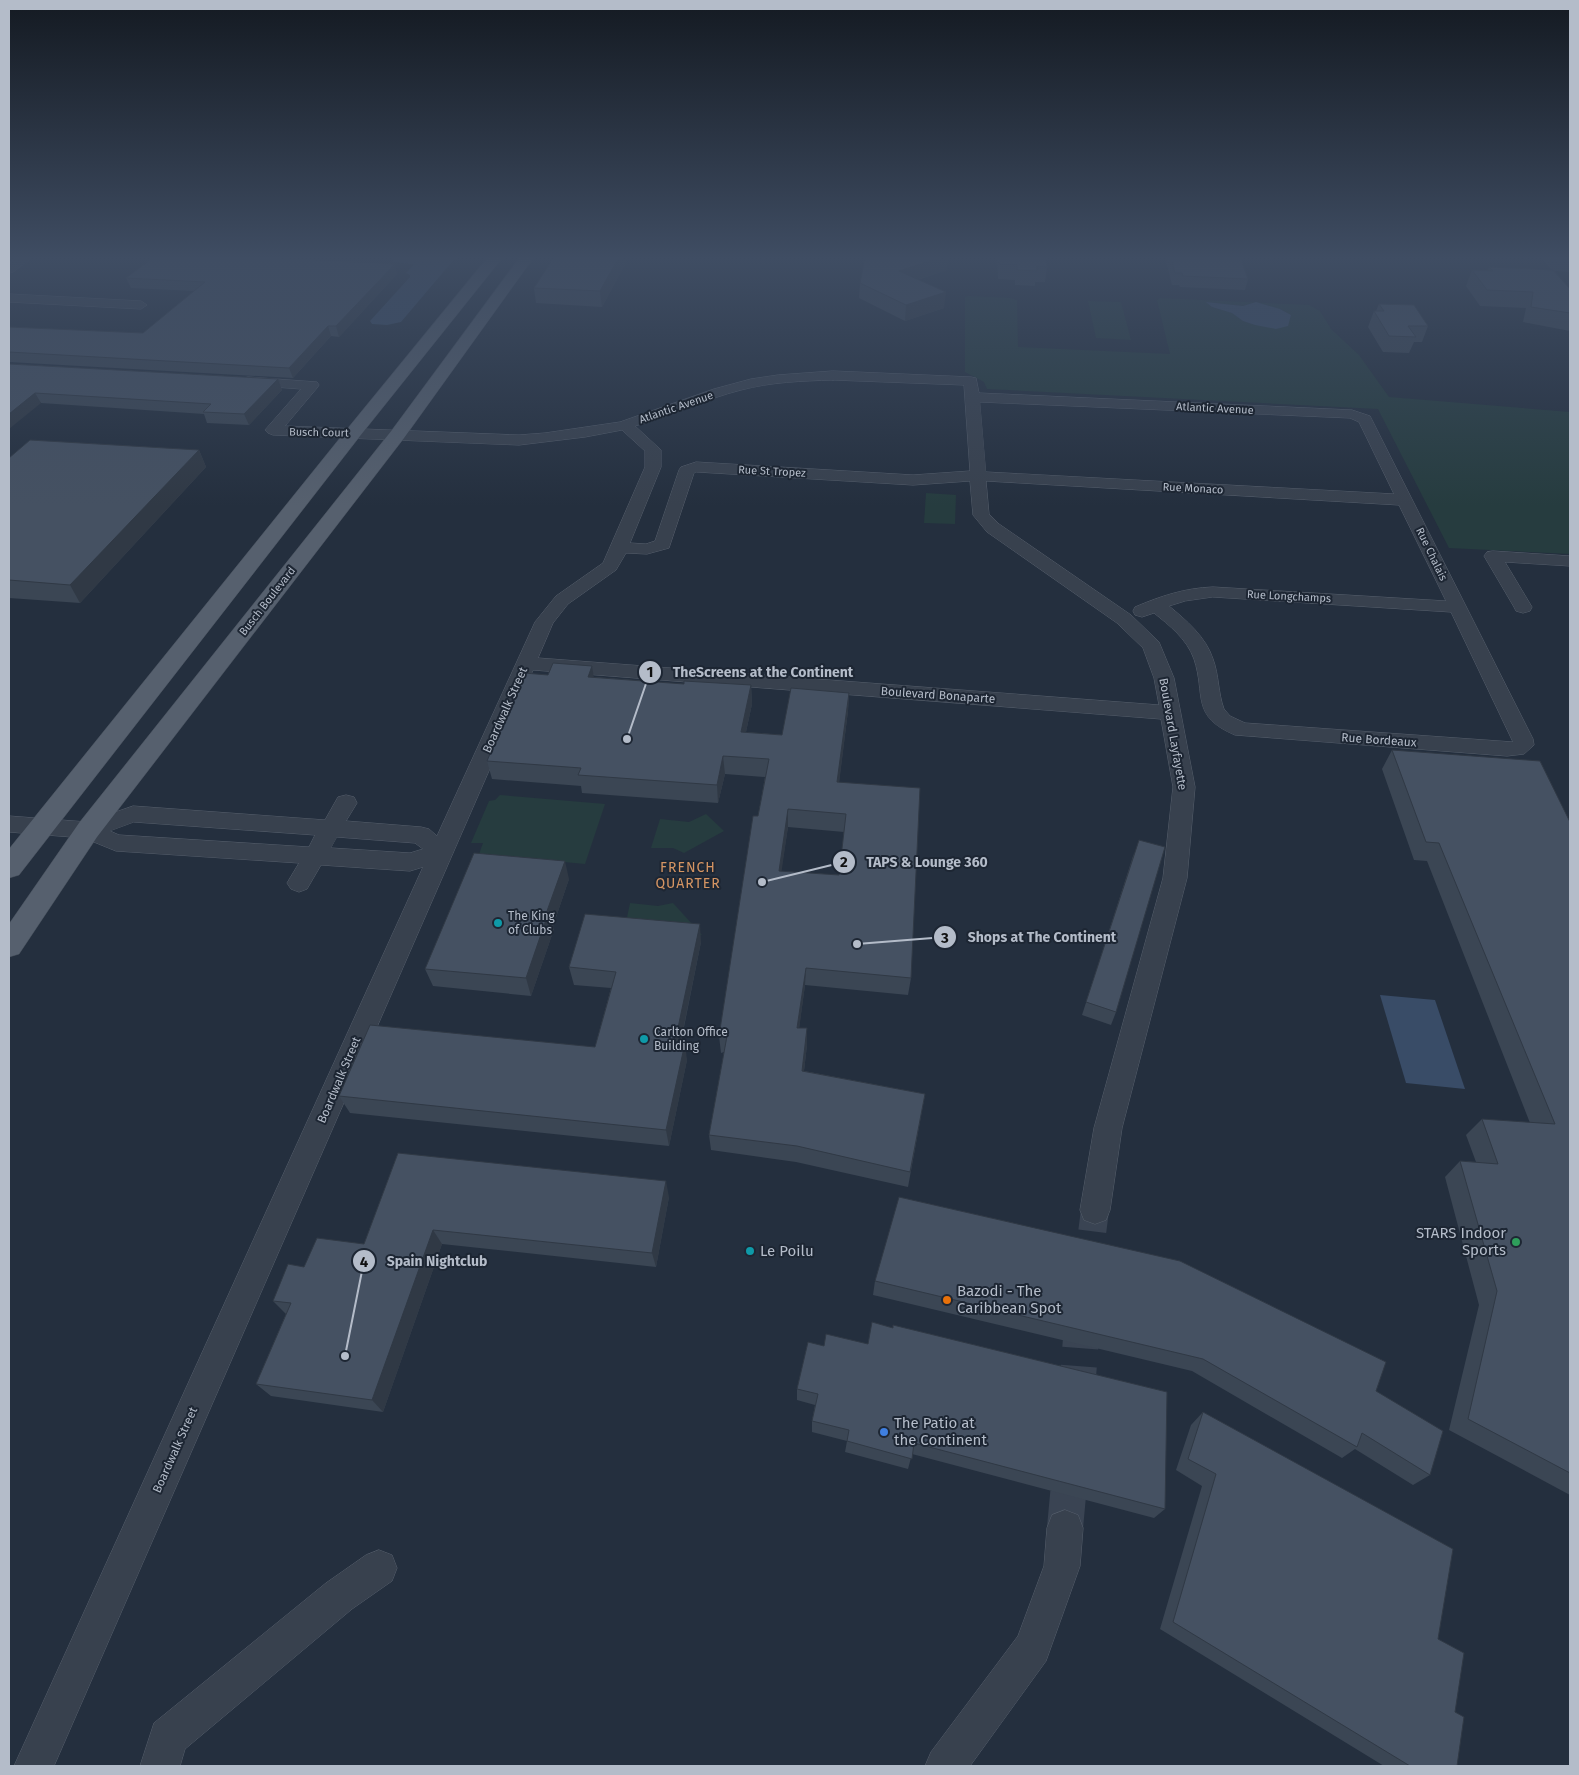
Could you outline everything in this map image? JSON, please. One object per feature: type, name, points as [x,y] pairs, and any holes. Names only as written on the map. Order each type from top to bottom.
[{"type":"main road","points":[[9,868],[429,340]]},
{"type":"main road","name":"Busch Boulevard","points":[[9,946],[88,830],[398,434],[467,340]]},
{"type":"street","name":"Atlantic Avenue","points":[[398,434],[519,440],[553,437],[626,425],[724,391],[779,379],[831,375],[955,380]]},
{"type":"street","name":"Busch Court","points":[[233,380],[312,385],[273,430],[398,434]]},
{"type":"street","name":"Boulevard Layfayette","points":[[955,380],[971,381],[982,515],[993,528],[1124,619],[1152,646],[1164,678],[1184,787],[1175,878],[1108,1128],[1095,1210]]},
{"type":"street","name":"Atlantic Avenue","points":[[972,397],[1360,416],[1368,422],[1406,500]]},
{"type":"street","name":"Boardwalk Street","points":[[34,1766],[38,1753],[544,622],[562,600],[610,566],[620,548],[653,467],[653,450],[626,425]]},
{"type":"street","name":"Rue St Tropez","points":[[620,548],[647,549],[663,544],[687,470],[691,468],[913,480],[980,476]]},
{"type":"street","name":"Rue Monaco","points":[[980,476],[1406,500]]},
{"type":"street","name":"Rue Chalais","points":[[1406,500],[1458,606]]},
{"type":"street","points":[[1523,607],[1493,556],[1570,561]]},
{"type":"street","name":"Rue Longchamps","points":[[1124,619],[1173,597],[1191,593],[1213,592],[1458,606]]},
{"type":"street","name":"Rue Bordeaux","points":[[1154,605],[1172,617],[1190,634],[1204,656],[1211,707],[1216,716],[1227,724],[1242,730],[1517,749],[1523,745],[1523,740],[1458,606]]},
{"type":"street","name":"Boulevard Bonaparte","points":[[526,663],[1171,713]]},
{"type":"street","points":[[300,883],[346,803]]},
{"type":"street","points":[[88,830],[133,814],[421,835],[442,852]]},
{"type":"street","points":[[9,824],[88,830],[116,843],[410,862],[442,852]]},
{"type":"street","points":[[946,1766],[1033,1648],[1062,1566],[1065,1528]]},
{"type":"street","points":[[160,1766],[168,1737],[339,1596],[379,1568]]},
{"type":"green space","points":[[965,340],[1018,340],[1018,347],[1170,354],[1167,340],[1343,340],[1359,355],[1389,397],[1570,412],[1570,554],[1449,548],[1378,409],[987,389],[984,382],[965,372]]},
{"type":"green space","points":[[926,493],[956,495],[955,524],[924,523]]},
{"type":"green space","points":[[500,795],[605,804],[585,864],[479,854],[483,843],[471,843],[489,801],[495,800]]},
{"type":"green space","points":[[706,814],[724,831],[684,853],[673,848],[651,848],[660,819],[689,822]]},
{"type":"green space","points":[[630,903],[658,906],[673,903],[702,935],[625,927]]},
{"type":"water","points":[[1380,995],[1435,1000],[1465,1089],[1406,1083]]},
{"type":"building","points":[[9,340],[315,340],[289,368],[9,352]]},
{"type":"building","points":[[9,364],[278,379],[244,414],[203,412],[211,404],[35,393],[9,414]]},
{"type":"building","points":[[30,440],[199,450],[70,585],[9,580],[9,458]]},
{"type":"building","points":[[553,663],[592,666],[588,677],[684,684],[684,681],[751,685],[741,732],[782,735],[791,688],[849,693],[837,782],[920,788],[911,978],[806,968],[797,1028],[807,1028],[802,1071],[925,1094],[910,1172],[797,1146],[709,1135],[727,1036],[719,1036],[753,816],[758,816],[769,759],[723,756],[717,785],[578,775],[581,768],[487,761],[524,673],[548,675]],"holes":[[[788,809],[846,814],[839,875],[779,871]]]},
{"type":"building","name":"STARS Indoor Sports","points":[[1392,750],[1540,761],[1570,822],[1570,1473],[1468,1419],[1497,1291],[1460,1161],[1498,1164],[1482,1119],[1555,1124],[1439,843],[1426,842]]},
{"type":"building","points":[[1139,840],[1165,847],[1116,1012],[1086,1002]]},
{"type":"building","name":"The King of Clubs","points":[[474,853],[565,861],[526,978],[425,969]]},
{"type":"building","name":"Carlton Office Building","points":[[585,914],[700,924],[675,1042],[685,1043],[666,1130],[339,1096],[370,1025],[595,1047],[616,972],[569,967]]},
{"type":"building","points":[[398,1153],[666,1181],[652,1253],[433,1230],[372,1400],[256,1384],[291,1303],[273,1301],[288,1264],[304,1267],[317,1238],[364,1244]]},
{"type":"building","points":[[899,1197],[1180,1261],[1386,1362],[1376,1391],[1443,1431],[1430,1475],[1362,1433],[1357,1447],[1203,1359],[875,1281]]},
{"type":"building","points":[[872,1322],[893,1328],[893,1325],[1167,1392],[1165,1509],[914,1443],[912,1459],[847,1441],[849,1430],[812,1421],[818,1394],[797,1389],[808,1342],[824,1346],[826,1334],[868,1344]]},
{"type":"building","points":[[1203,1412],[1453,1549],[1438,1639],[1464,1653],[1455,1712],[1464,1717],[1457,1766],[1410,1766],[1173,1622],[1216,1474],[1188,1459]]},
{"type":"tunnel","points":[[1087,1273],[1095,1210]]},
{"type":"tunnel","points":[[1076,1402],[1083,1313]]},
{"type":"tunnel","points":[[1065,1528],[1071,1463]]},
{"type":"place","name":"TheScreens at the Continent","points":[[627,739]]},
{"type":"place","name":"TAPS & Lounge 360","points":[[762,882]]},
{"type":"place","name":"The King of Clubs","points":[[498,923]]},
{"type":"place","name":"Shops at The Continent","points":[[857,944]]},
{"type":"place","name":"Carlton Office Building","points":[[644,1039]]},
{"type":"place","name":"STARS Indoor Sports","points":[[1516,1242]]},
{"type":"place","name":"Le Poilu","points":[[750,1251]]},
{"type":"place","name":"Bazodi - The Caribbean Spot","points":[[947,1300]]},
{"type":"place","name":"Spain Nightclub","points":[[345,1356]]},
{"type":"place","name":"The Patio at the Continent","points":[[884,1432]]},
{"type":"district","name":"FRENCH QUARTER","points":[[688,876]]}]
